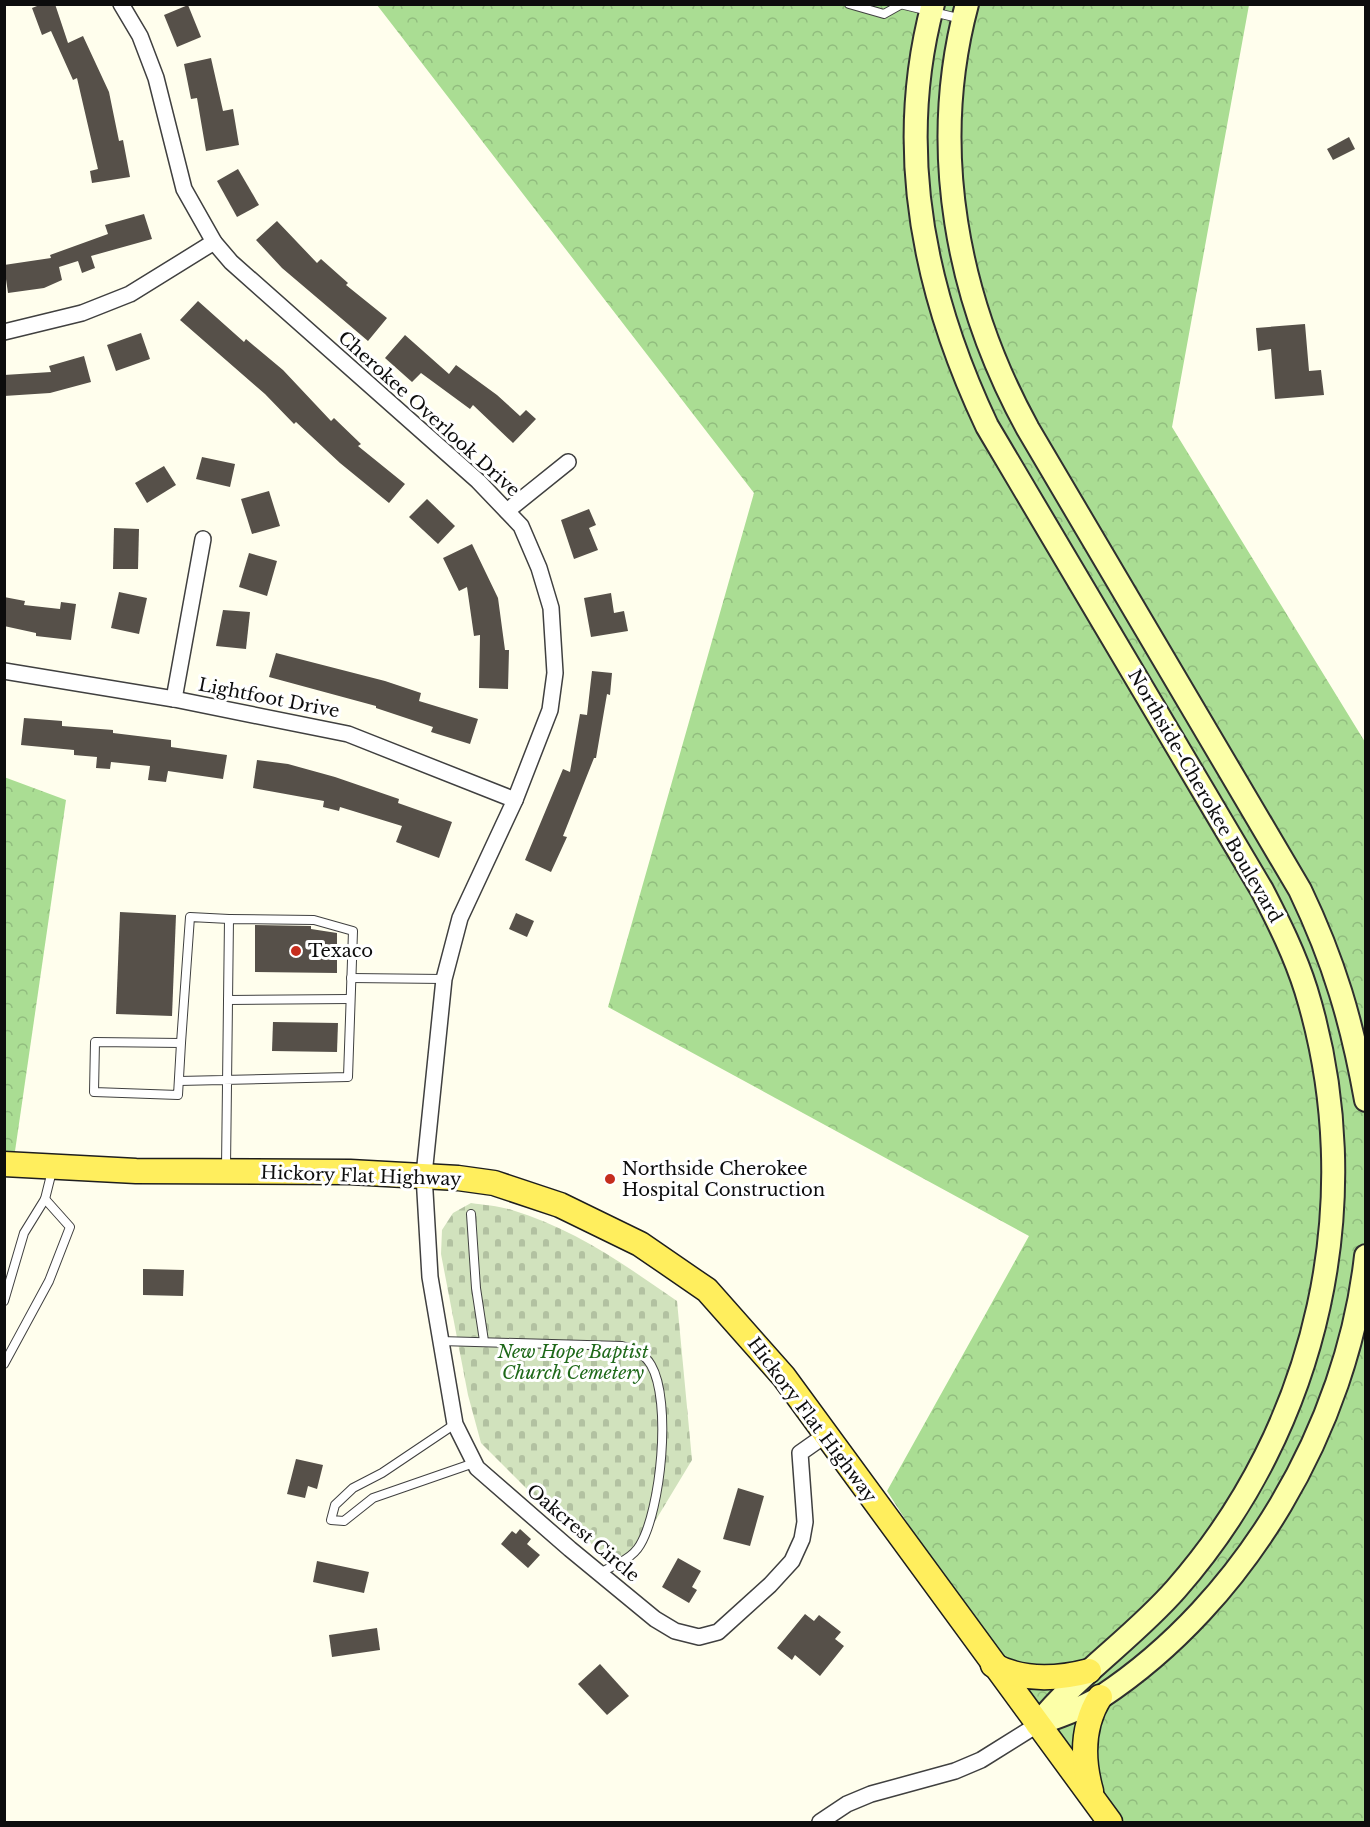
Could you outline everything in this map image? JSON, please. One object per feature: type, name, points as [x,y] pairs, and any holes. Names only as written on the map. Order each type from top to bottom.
[{"type":"main road","name":"Hickory Flat Highway","points":[[4,1164],[226,1172],[350,1172],[424,1175],[494,1183],[560,1205],[640,1244],[706,1290],[784,1377],[1110,1822]]},
{"type":"main road","points":[[993,1665],[1012,1673],[1038,1677],[1089,1671]]},
{"type":"main road","points":[[1093,1799],[1086,1767],[1085,1740],[1090,1718],[1100,1697]]},
{"type":"street","name":"Cherokee Overlook Drive","points":[[121,4],[140,36],[156,78],[184,189],[214,242],[231,262],[478,481],[521,526],[539,568],[551,608],[555,673],[550,710],[515,800],[459,918],[444,980],[424,1175]]},
{"type":"street","name":"Northside-Cherokee Boulevard","points":[[932,8],[918,97],[917,176],[924,239],[932,281],[955,356],[987,426],[1257,882],[1279,923],[1307,991],[1318,1030],[1332,1105],[1337,1183],[1331,1257],[1316,1334],[1293,1402],[1260,1471],[1197,1564],[1147,1620],[1060,1696],[1037,1725]]},
{"type":"street","name":"Northside-Cherokee Boulevard","points":[[965,12],[951,102],[951,176],[960,254],[980,328],[1009,395],[1028,429],[1300,890],[1331,959],[1344,998],[1355,1036],[1365,1100]]},
{"type":"street","points":[[4,332],[82,313],[130,294],[214,242]]},
{"type":"street","points":[[507,511],[568,462]]},
{"type":"street","points":[[174,699],[203,539]]},
{"type":"street","name":"Lightfoot Drive","points":[[4,671],[174,699],[348,734],[515,800]]},
{"type":"street","name":"Oakcrest Circle","points":[[424,1175],[430,1277],[440,1341],[455,1424],[474,1463],[655,1619],[675,1631],[699,1637],[717,1632],[770,1586],[792,1561],[802,1539],[804,1522],[800,1453],[827,1434]]},
{"type":"street","points":[[820,1822],[847,1804],[871,1794],[955,1771],[981,1760],[1037,1725],[1100,1697],[1154,1655],[1198,1612],[1238,1565],[1275,1513],[1310,1448],[1339,1376],[1359,1301],[1365,1256]]},
{"type":"lane","points":[[849,4],[884,14],[900,5],[965,12]]},
{"type":"lane","points":[[179,1081],[227,1082],[348,1077],[353,931],[314,920],[190,917],[178,1095],[94,1092],[95,1042],[181,1043]]},
{"type":"lane","points":[[226,1172],[229,919]]},
{"type":"lane","points":[[351,978],[444,980]]},
{"type":"lane","points":[[228,1000],[350,999]]},
{"type":"lane","points":[[4,1301],[24,1233],[45,1199],[53,1167]]},
{"type":"lane","points":[[4,1364],[49,1281],[70,1227],[45,1199]]},
{"type":"lane","points":[[471,1214],[476,1288],[484,1341]]},
{"type":"lane","points":[[440,1341],[622,1346],[639,1351],[651,1365],[657,1382],[662,1426],[662,1466],[652,1520],[640,1547],[624,1561],[599,1573]]},
{"type":"lane","points":[[455,1424],[382,1473],[353,1488],[335,1505],[332,1520],[344,1521],[373,1498],[474,1463]]},
{"type":"green space","points":[[377,5],[1249,5],[1172,427],[1365,742],[1365,1822],[1116,1822],[1037,1725],[887,1491],[1029,1236],[608,1007],[754,493]]},
{"type":"green space","points":[[4,777],[66,800],[13,1165],[4,1164]]},
{"type":"green space","name":"New Hope Baptist Church Cemetery","points":[[471,1203],[512,1210],[556,1227],[618,1261],[677,1301],[692,1460],[625,1571],[540,1502],[481,1443],[468,1395],[441,1254],[442,1230],[453,1213]]},
{"type":"building","points":[[42,4],[55,4],[68,43],[83,36],[109,92],[119,141],[123,140],[130,177],[92,183],[90,171],[98,169],[77,78],[73,80],[51,31],[42,35],[32,8]]},
{"type":"building","points":[[188,5],[201,37],[177,47],[164,15]]},
{"type":"building","points":[[211,58],[223,111],[233,109],[239,145],[206,151],[197,98],[191,99],[184,64]]},
{"type":"building","points":[[1349,137],[1355,149],[1333,160],[1327,149]]},
{"type":"building","points":[[238,169],[259,205],[237,217],[217,181]]},
{"type":"building","points":[[144,214],[152,239],[91,256],[95,268],[82,273],[78,261],[59,267],[62,280],[44,288],[8,293],[4,265],[51,258],[50,255],[108,234],[105,225]]},
{"type":"building","points":[[277,221],[317,263],[321,259],[348,283],[346,285],[387,318],[368,341],[282,268],[256,240]]},
{"type":"building","points":[[198,301],[244,342],[246,339],[283,370],[331,421],[334,418],[361,444],[358,446],[405,484],[389,503],[340,463],[296,422],[294,424],[265,394],[180,320]]},
{"type":"building","points":[[1305,324],[1309,371],[1321,370],[1324,395],[1275,399],[1271,349],[1258,351],[1256,328]]},
{"type":"building","points":[[141,333],[150,359],[116,371],[107,345]]},
{"type":"building","points":[[405,335],[449,374],[456,365],[497,395],[520,416],[526,410],[536,419],[513,443],[473,405],[470,409],[421,373],[412,382],[385,358]]},
{"type":"building","points":[[84,356],[91,382],[50,393],[4,396],[4,375],[51,372],[49,366]]},
{"type":"building","points":[[202,457],[235,464],[230,487],[196,479]]},
{"type":"building","points":[[164,466],[176,485],[147,503],[135,483]]},
{"type":"building","points":[[269,491],[280,526],[252,534],[241,499]]},
{"type":"building","points":[[427,499],[455,526],[438,544],[409,517]]},
{"type":"building","points":[[589,509],[596,525],[589,528],[598,550],[574,559],[561,520]]},
{"type":"building","points":[[114,528],[139,529],[138,569],[113,569]]},
{"type":"building","points":[[472,544],[498,598],[505,650],[509,650],[508,689],[479,688],[480,635],[474,636],[467,587],[459,591],[443,558]]},
{"type":"building","points":[[249,553],[277,561],[267,596],[239,587]]},
{"type":"building","points":[[119,592],[147,598],[139,634],[111,628]]},
{"type":"building","points":[[611,593],[614,613],[624,611],[628,631],[591,637],[584,598]]},
{"type":"building","points":[[4,597],[25,601],[24,605],[60,609],[61,602],[76,604],[71,640],[36,636],[36,633],[4,626]]},
{"type":"building","points":[[223,610],[250,612],[246,649],[216,646]]},
{"type":"building","points":[[276,653],[385,681],[421,693],[419,701],[478,719],[470,744],[431,732],[433,727],[376,708],[376,706],[269,677]]},
{"type":"building","points":[[592,671],[612,673],[610,695],[607,694],[596,758],[594,758],[563,836],[567,837],[551,872],[525,860],[563,769],[570,772],[580,714],[587,715]]},
{"type":"building","points":[[24,718],[62,721],[62,726],[113,730],[113,733],[171,740],[171,747],[227,755],[223,779],[168,771],[166,782],[148,780],[150,766],[111,762],[110,769],[96,768],[97,757],[74,755],[74,750],[21,745]]},
{"type":"building","points":[[257,760],[288,764],[335,777],[399,799],[398,803],[452,822],[439,858],[396,842],[402,826],[340,807],[339,811],[323,807],[324,801],[253,788]]},
{"type":"building","points":[[120,912],[176,915],[172,1016],[116,1014]]},
{"type":"building","points":[[516,913],[534,921],[527,937],[509,929]]},
{"type":"building","name":"Texaco","points":[[255,925],[311,926],[311,929],[337,933],[337,973],[255,972]]},
{"type":"building","points":[[273,1022],[338,1023],[337,1052],[272,1051]]},
{"type":"building","points":[[143,1269],[184,1270],[183,1296],[143,1295]]},
{"type":"building","points":[[296,1459],[323,1465],[317,1489],[308,1486],[305,1498],[287,1494]]},
{"type":"building","points":[[738,1488],[764,1496],[750,1546],[723,1539]]},
{"type":"building","points":[[520,1529],[531,1539],[527,1544],[540,1555],[528,1568],[501,1544],[512,1531],[516,1534]]},
{"type":"building","points":[[678,1558],[701,1571],[692,1587],[697,1590],[689,1603],[662,1587]]},
{"type":"building","points":[[317,1561],[369,1572],[364,1593],[313,1582]]},
{"type":"building","points":[[805,1614],[814,1621],[819,1615],[841,1632],[835,1639],[844,1646],[820,1676],[795,1655],[792,1660],[777,1648]]},
{"type":"building","points":[[377,1628],[380,1650],[332,1657],[329,1635]]},
{"type":"building","points":[[600,1664],[629,1696],[607,1715],[578,1684]]},
{"type":"place","name":"Texaco","points":[[296,951]]},
{"type":"place","name":"Northside Cherokee Hospital Construction","points":[[610,1179]]}]
